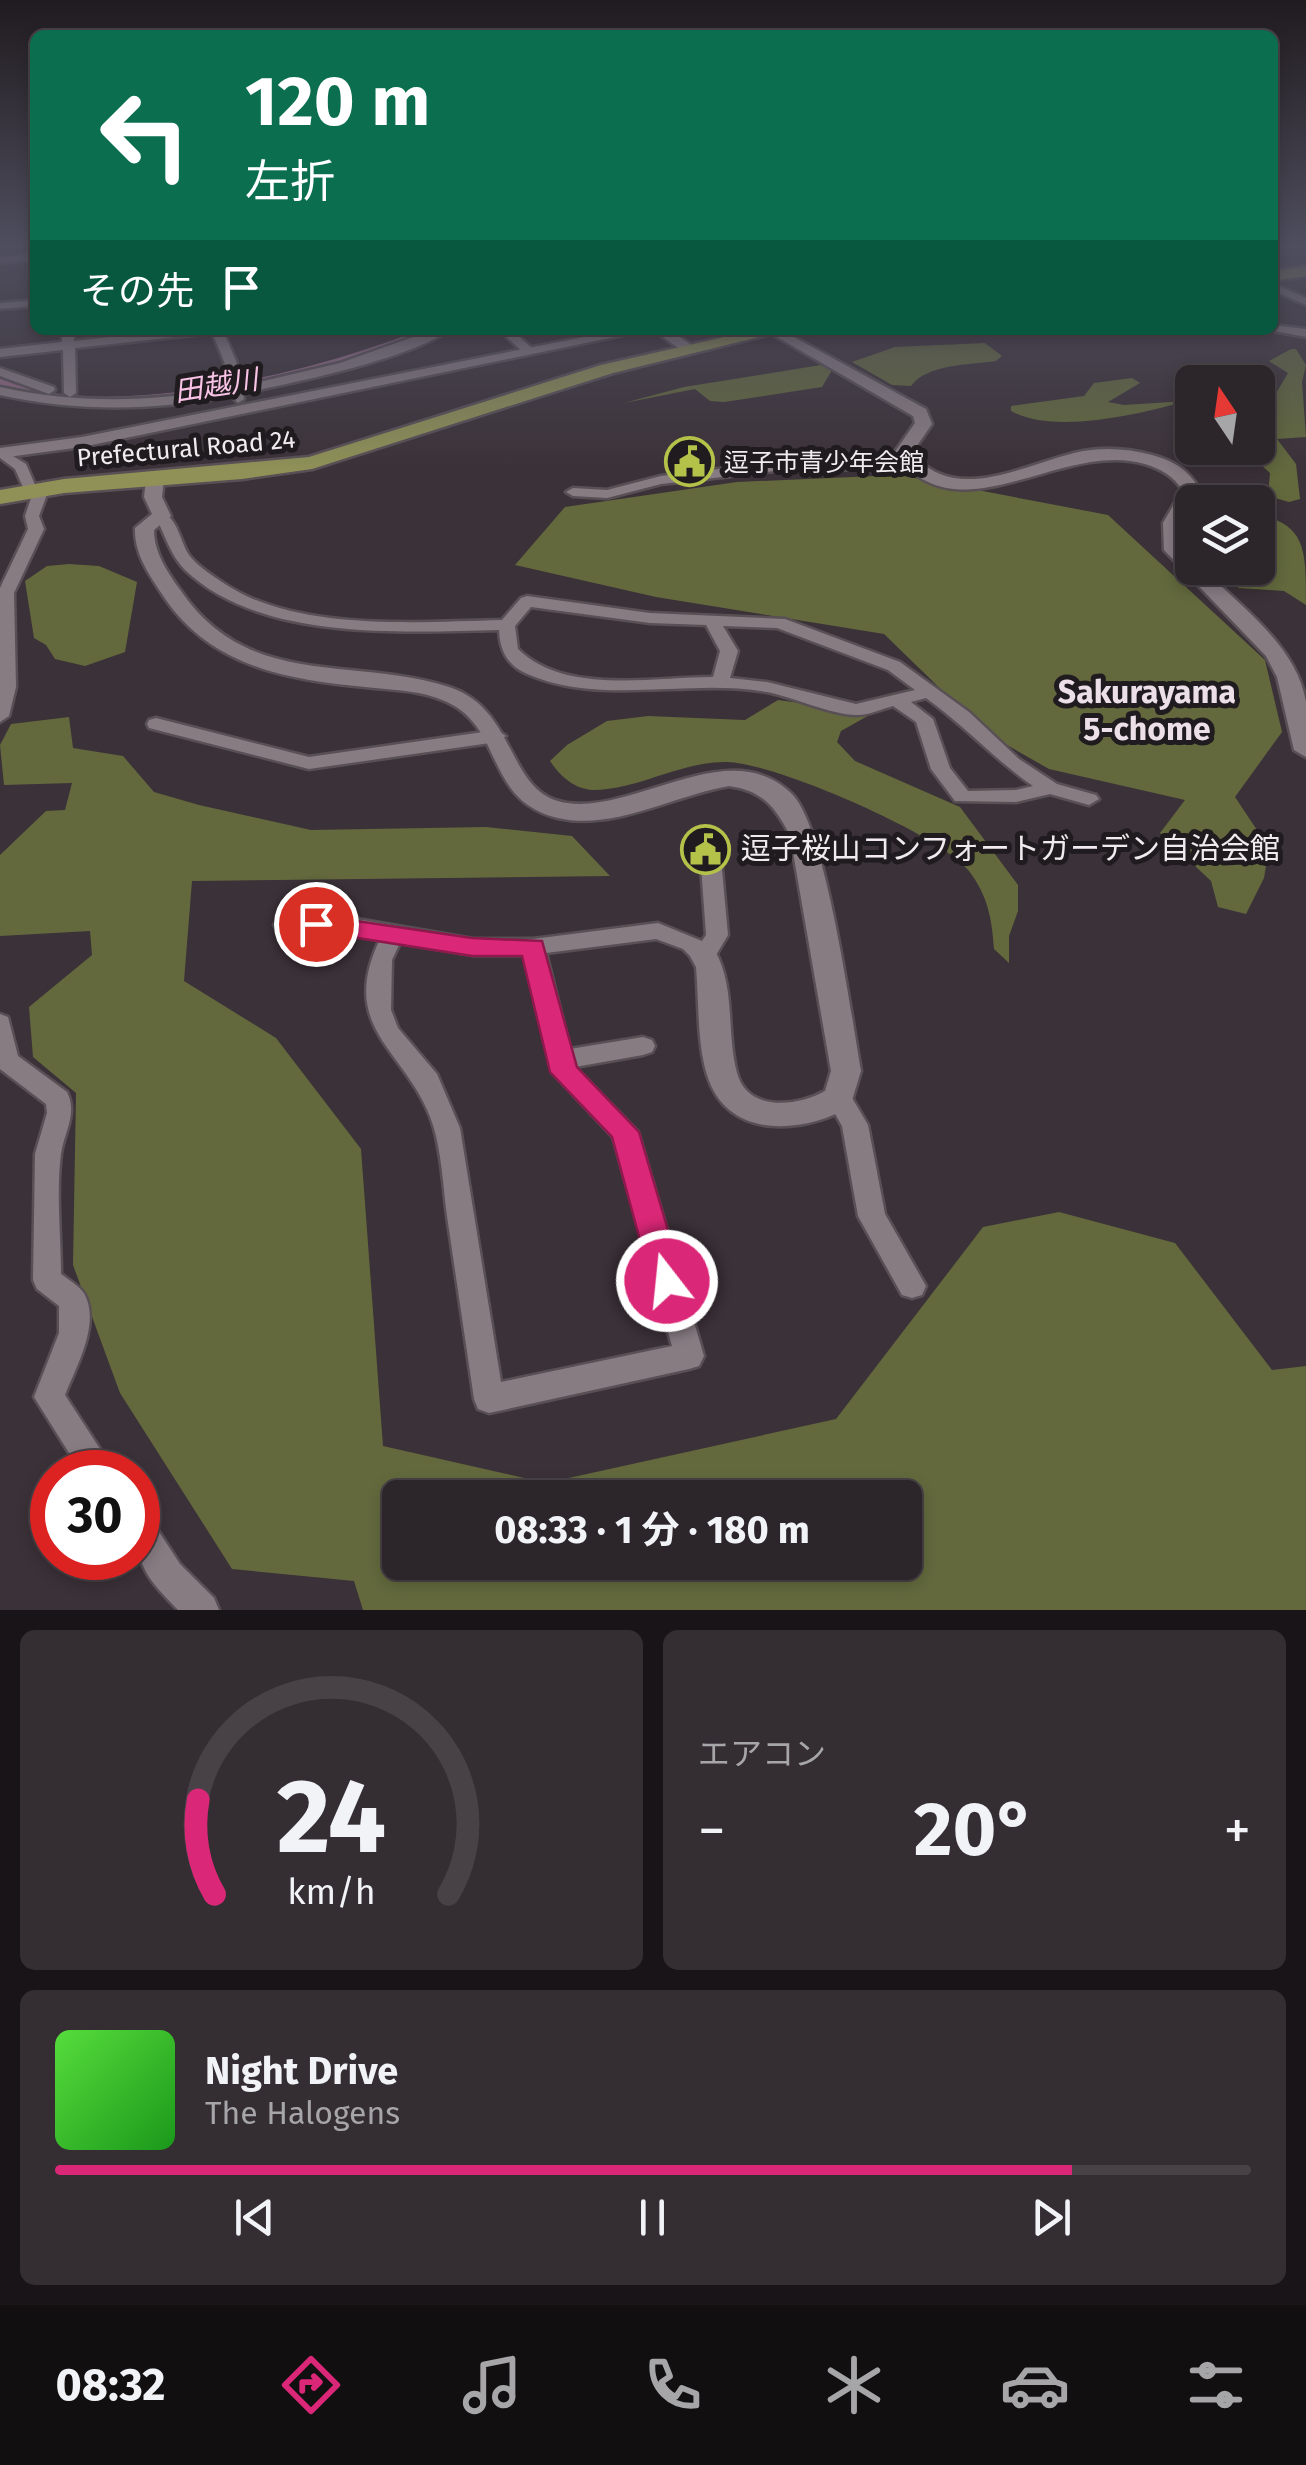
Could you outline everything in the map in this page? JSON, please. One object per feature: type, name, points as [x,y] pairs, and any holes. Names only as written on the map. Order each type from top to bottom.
[{"type":"main road","name":"Prefectural Road 24","points":[[0,497],[36,490],[269,471],[330,459],[608,369],[756,335]]},
{"type":"street","points":[[1278,329],[1306,332]]},
{"type":"street","points":[[0,352],[69,337],[107,335]]},
{"type":"street","points":[[219,335],[240,409]]},
{"type":"street","points":[[0,372],[31,386],[70,393],[234,384],[397,335]]},
{"type":"street","points":[[0,391],[52,402],[103,404],[343,366],[430,335]]},
{"type":"street","points":[[511,335],[530,352]]},
{"type":"street","points":[[1,453],[616,335]]},
{"type":"street","points":[[668,335],[689,349]]},
{"type":"street","points":[[782,335],[920,413],[924,424],[905,444],[904,453],[910,464]]},
{"type":"street","points":[[69,337],[70,393]]},
{"type":"street","points":[[758,452],[774,467]]},
{"type":"street","points":[[0,716],[7,687],[6,593],[36,530],[32,516],[36,490],[21,467],[1,453]]},
{"type":"street","points":[[573,492],[606,494],[660,480],[774,467],[910,464],[948,481],[970,484],[1012,480],[1102,454],[1153,461],[1178,473],[1191,490],[1172,522],[1174,550],[1283,665],[1306,750]]},
{"type":"street","points":[[156,480],[152,497],[173,544],[199,574],[280,612],[382,626],[506,624]]},
{"type":"street","points":[[162,516],[145,528],[146,548],[181,612],[214,642],[290,671],[430,688],[456,698],[483,716],[497,736],[513,786],[541,805],[563,811],[610,812],[676,789],[728,778],[767,786],[788,804],[803,835],[846,1071],[839,1098],[822,1109],[781,1117],[740,1103],[727,1088],[722,1074],[710,967],[691,944],[658,932],[533,947],[472,947],[345,925],[285,925]]},
{"type":"street","points":[[926,693],[856,710],[766,687],[720,682],[571,684],[522,662],[504,635],[506,624],[526,602],[714,624],[753,619],[779,623],[894,666],[962,716],[991,747],[1050,788],[1089,798]]},
{"type":"street","points":[[714,624],[729,651],[720,682]]},
{"type":"street","points":[[896,700],[924,719],[932,731],[941,769],[962,797],[1016,796],[1050,788]]},
{"type":"street","points":[[156,724],[308,763],[497,736]]},
{"type":"street","points":[[704,956],[717,936],[708,837]]},
{"type":"street","points":[[393,934],[381,960],[378,1010],[387,1032],[428,1081],[446,1128],[488,1399],[688,1356],[625,1132],[612,1114],[574,1085],[562,1060],[533,947]]},
{"type":"street","points":[[0,1023],[8,1061],[58,1100],[60,1113],[48,1154],[47,1280],[73,1300],[74,1333],[49,1397],[84,1450]]},
{"type":"street","points":[[562,1060],[643,1046]]},
{"type":"street","points":[[839,1098],[855,1124],[872,1216],[912,1286]]},
{"type":"street","points":[[160,1564],[202,1610]]},
{"type":"green space","points":[[985,343],[1002,356],[996,361],[938,369],[911,386],[892,385],[852,362],[895,347]]},
{"type":"green space","points":[[1296,349],[1306,365],[1302,382],[1306,437],[1277,439],[1296,464],[1300,499],[1289,502],[1275,498],[1275,485],[1269,485],[1270,473],[1261,465],[1275,465],[1275,395],[1288,373],[1269,361]]},
{"type":"green space","points":[[821,365],[832,370],[822,387],[724,402],[710,401],[695,389],[624,403],[684,387]]},
{"type":"green space","points":[[1132,378],[1140,383],[1108,402],[1175,404],[1073,422],[1029,418],[1011,411],[1011,406],[1084,396],[1094,383]]},
{"type":"green space","points":[[899,475],[1108,515],[1175,577],[1175,585],[1184,585],[1265,660],[1282,732],[1235,797],[1269,848],[1264,878],[1246,914],[1218,907],[1211,881],[1160,833],[1185,800],[1049,769],[986,733],[884,634],[656,597],[515,565],[565,507],[737,482]]},
{"type":"green space","points":[[1275,520],[1286,525],[1303,554],[1306,605],[1284,591],[1235,585],[1275,585]]},
{"type":"green space","points":[[47,566],[99,566],[137,582],[125,652],[85,666],[55,659],[46,645],[34,638],[25,581]]},
{"type":"green space","points":[[778,700],[873,713],[841,731],[837,742],[855,761],[960,807],[1018,885],[1018,911],[1009,936],[1009,963],[994,949],[988,908],[969,871],[926,838],[855,803],[750,765],[710,763],[593,790],[568,781],[550,761],[567,745],[607,721],[648,716],[745,720]]},
{"type":"green space","points":[[69,717],[73,748],[123,756],[154,792],[311,830],[486,827],[572,836],[610,876],[192,881],[184,981],[276,1038],[361,1149],[383,1446],[533,1480],[382,1480],[382,1580],[922,1580],[922,1480],[560,1480],[836,1419],[983,1227],[1059,1212],[1175,1243],[1272,1370],[1306,1366],[1306,1610],[363,1610],[354,1581],[232,1569],[160,1456],[160,1450],[156,1450],[120,1393],[73,1265],[76,1093],[33,1057],[29,1007],[92,955],[90,931],[0,936],[0,855],[46,811],[65,810],[72,783],[4,785],[0,745],[11,724]]},
{"type":"shaded area","points":[[407,335],[424,335],[332,366],[222,391],[110,400],[0,388],[0,378],[43,391],[94,397],[151,395],[269,376]]},
{"type":"place","name":"逗子市青少年会館","points":[[689,462]]},
{"type":"place","name":"逗子桜山コンフォートガーデン自治会館","points":[[706,849]]},
{"type":"district","name":"Sakurayama 5-chome","points":[[1147,710]]},
{"type":"route","points":[[316,924],[372,929],[440,944],[533,947],[564,1072],[574,1085],[612,1114],[625,1132],[667,1281]]},
{"type":"water label","name":"田越川","points":[[216,385]]}]
